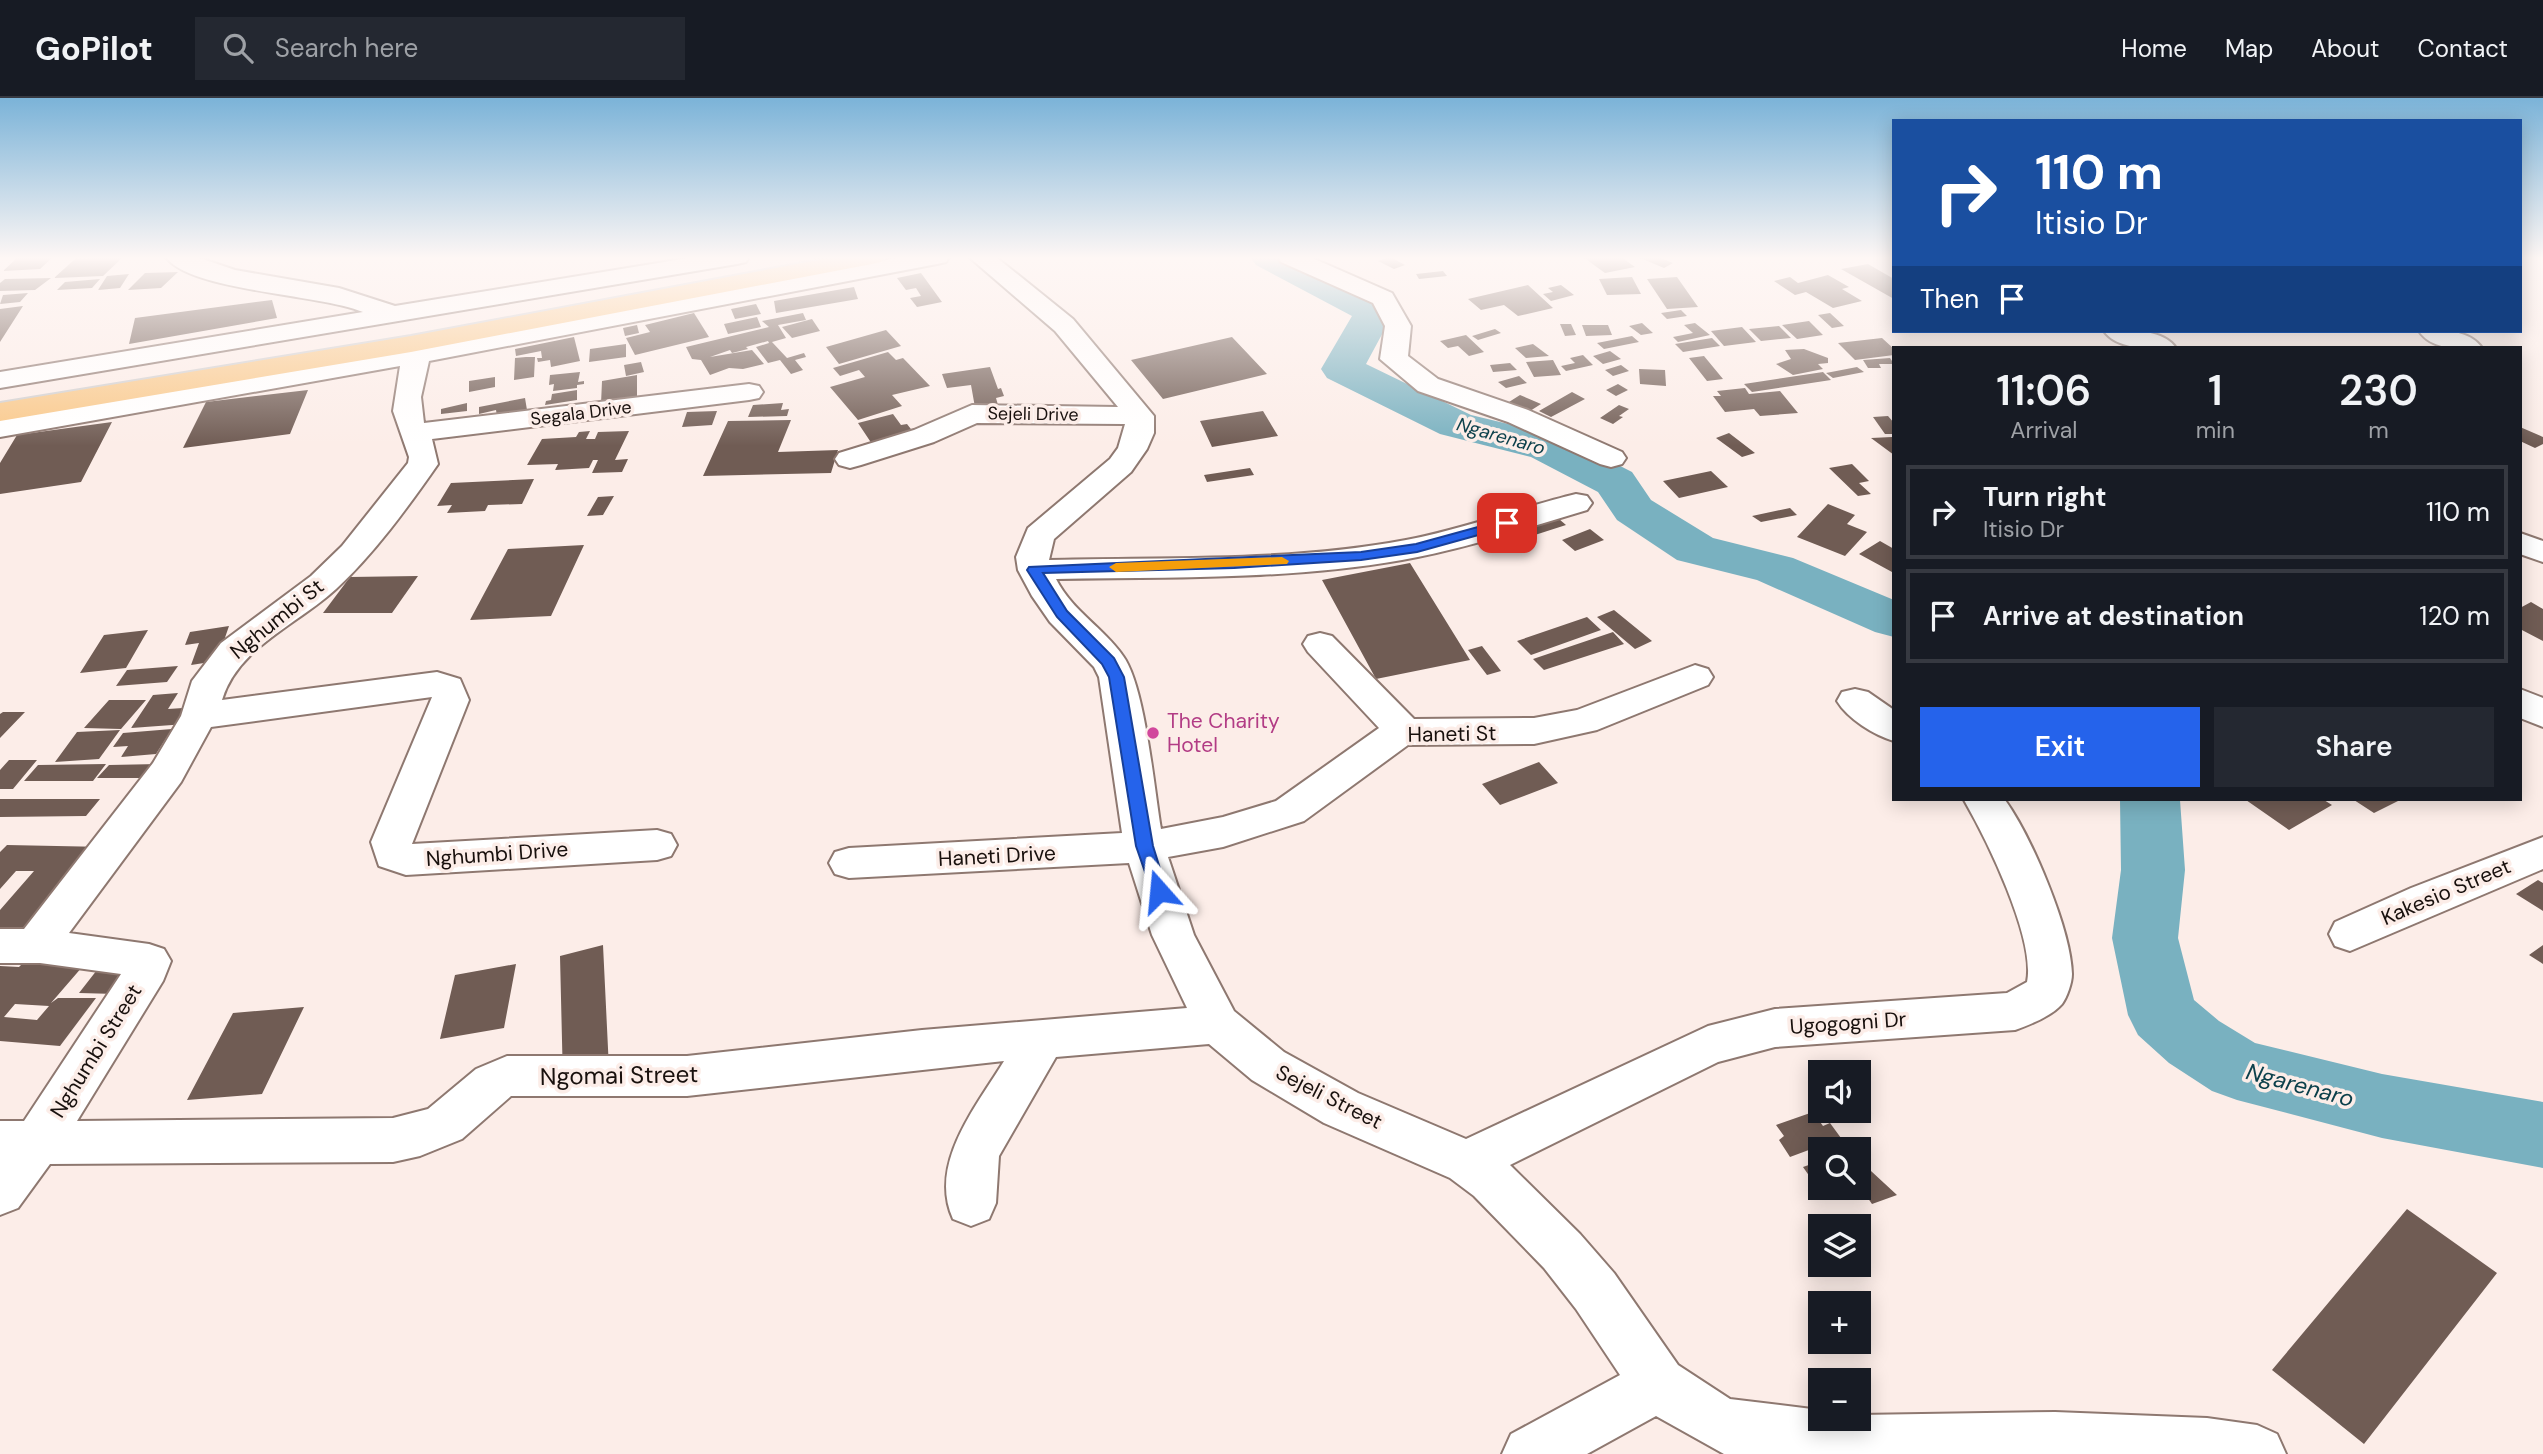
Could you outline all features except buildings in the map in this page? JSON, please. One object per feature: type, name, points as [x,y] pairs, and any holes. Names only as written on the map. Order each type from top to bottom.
[{"type":"highway","points":[[0,390],[415,320]]},
{"type":"highway","points":[[0,412],[411,344],[537,320]]},
{"type":"street","points":[[0,380],[369,320]]},
{"type":"street","points":[[0,428],[417,356],[605,320]]},
{"type":"street","points":[[1057,320],[1140,416],[1142,427],[1125,462],[1040,535],[1034,547],[1034,570],[1234,564],[1380,554],[1417,548],[1576,503]]},
{"type":"street","points":[[1395,320],[1398,326],[1394,359],[1428,385],[1518,416],[1611,458]]},
{"type":"street","points":[[2122,333],[2158,346]]},
{"type":"street","points":[[2436,333],[2465,346]]},
{"type":"street","name":"Nghumbi St","points":[[17,946],[167,772],[199,716],[210,681],[233,651],[323,583],[369,534],[416,474],[424,455],[413,433],[407,410],[411,373],[417,356]]},
{"type":"street","name":"Segala Drive","points":[[413,433],[749,391]]},
{"type":"street","name":"Sejeli Drive","points":[[850,460],[924,436],[958,418],[977,413],[1140,416]]},
{"type":"street","points":[[2522,543],[2543,552]]},
{"type":"street","name":"Sejeli Street","points":[[1034,570],[1062,614],[1112,666],[1127,731],[1144,846],[1173,935],[1218,1024],[1268,1066],[1341,1108],[1467,1162],[1492,1180],[1562,1251],[1595,1291],[1659,1384],[1686,1405],[1724,1426],[1872,1445],[2055,1440],[2207,1446],[2257,1454]]},
{"type":"street","points":[[1320,645],[1405,732]]},
{"type":"street","name":"Haneti St","points":[[1144,846],[1275,818],[1297,806],[1380,744],[1405,732],[1534,732],[1584,721],[1695,677]]},
{"type":"street","name":"Nghumbi Drive","points":[[199,716],[437,684],[451,691],[451,700],[391,842],[393,855],[406,860],[657,845]]},
{"type":"street","points":[[1855,701],[1892,727]]},
{"type":"street","points":[[2522,702],[2543,715]]},
{"type":"street","name":"Ugogogni Dr","points":[[1467,1162],[1708,1045],[1775,1028],[2015,1011],[2045,993],[2050,974],[2031,902],[2013,849],[1995,813],[1985,801]]},
{"type":"street","name":"Haneti Drive","points":[[849,863],[1144,846]]},
{"type":"street","name":"Kakesio Street","points":[[2350,934],[2426,899],[2543,852]]},
{"type":"street","name":"Nghumbi Street","points":[[0,1192],[19,1143],[133,993],[149,961],[17,946]]},
{"type":"street","name":"Ngomai Street","points":[[19,1143],[393,1140],[412,1137],[449,1123],[483,1087],[507,1076],[687,1076],[1043,1038],[1218,1024]]},
{"type":"street","points":[[971,1203],[975,1153],[1043,1038]]},
{"type":"street","points":[[1531,1454],[1659,1384]]},
{"type":"waterway","name":"Ngarenaro","points":[[1369,320],[1342,369],[1456,425],[1547,447],[1615,482],[1634,510],[1695,549],[1775,569],[1892,619]]},
{"type":"waterway","name":"Ngarenaro","points":[[2150,801],[2153,870],[2145,938],[2163,1015],[2194,1042],[2237,1069],[2382,1106],[2543,1135]]},
{"type":"slow traffic","points":[[1116,567],[1282,561]]},
{"type":"place","name":"The Charity Hotel","points":[[1153,733]]},
{"type":"route","points":[[1159,891],[1144,846],[1117,677],[1108,661],[1062,614],[1034,570],[1234,564],[1361,556],[1417,548],[1507,523]]}]
